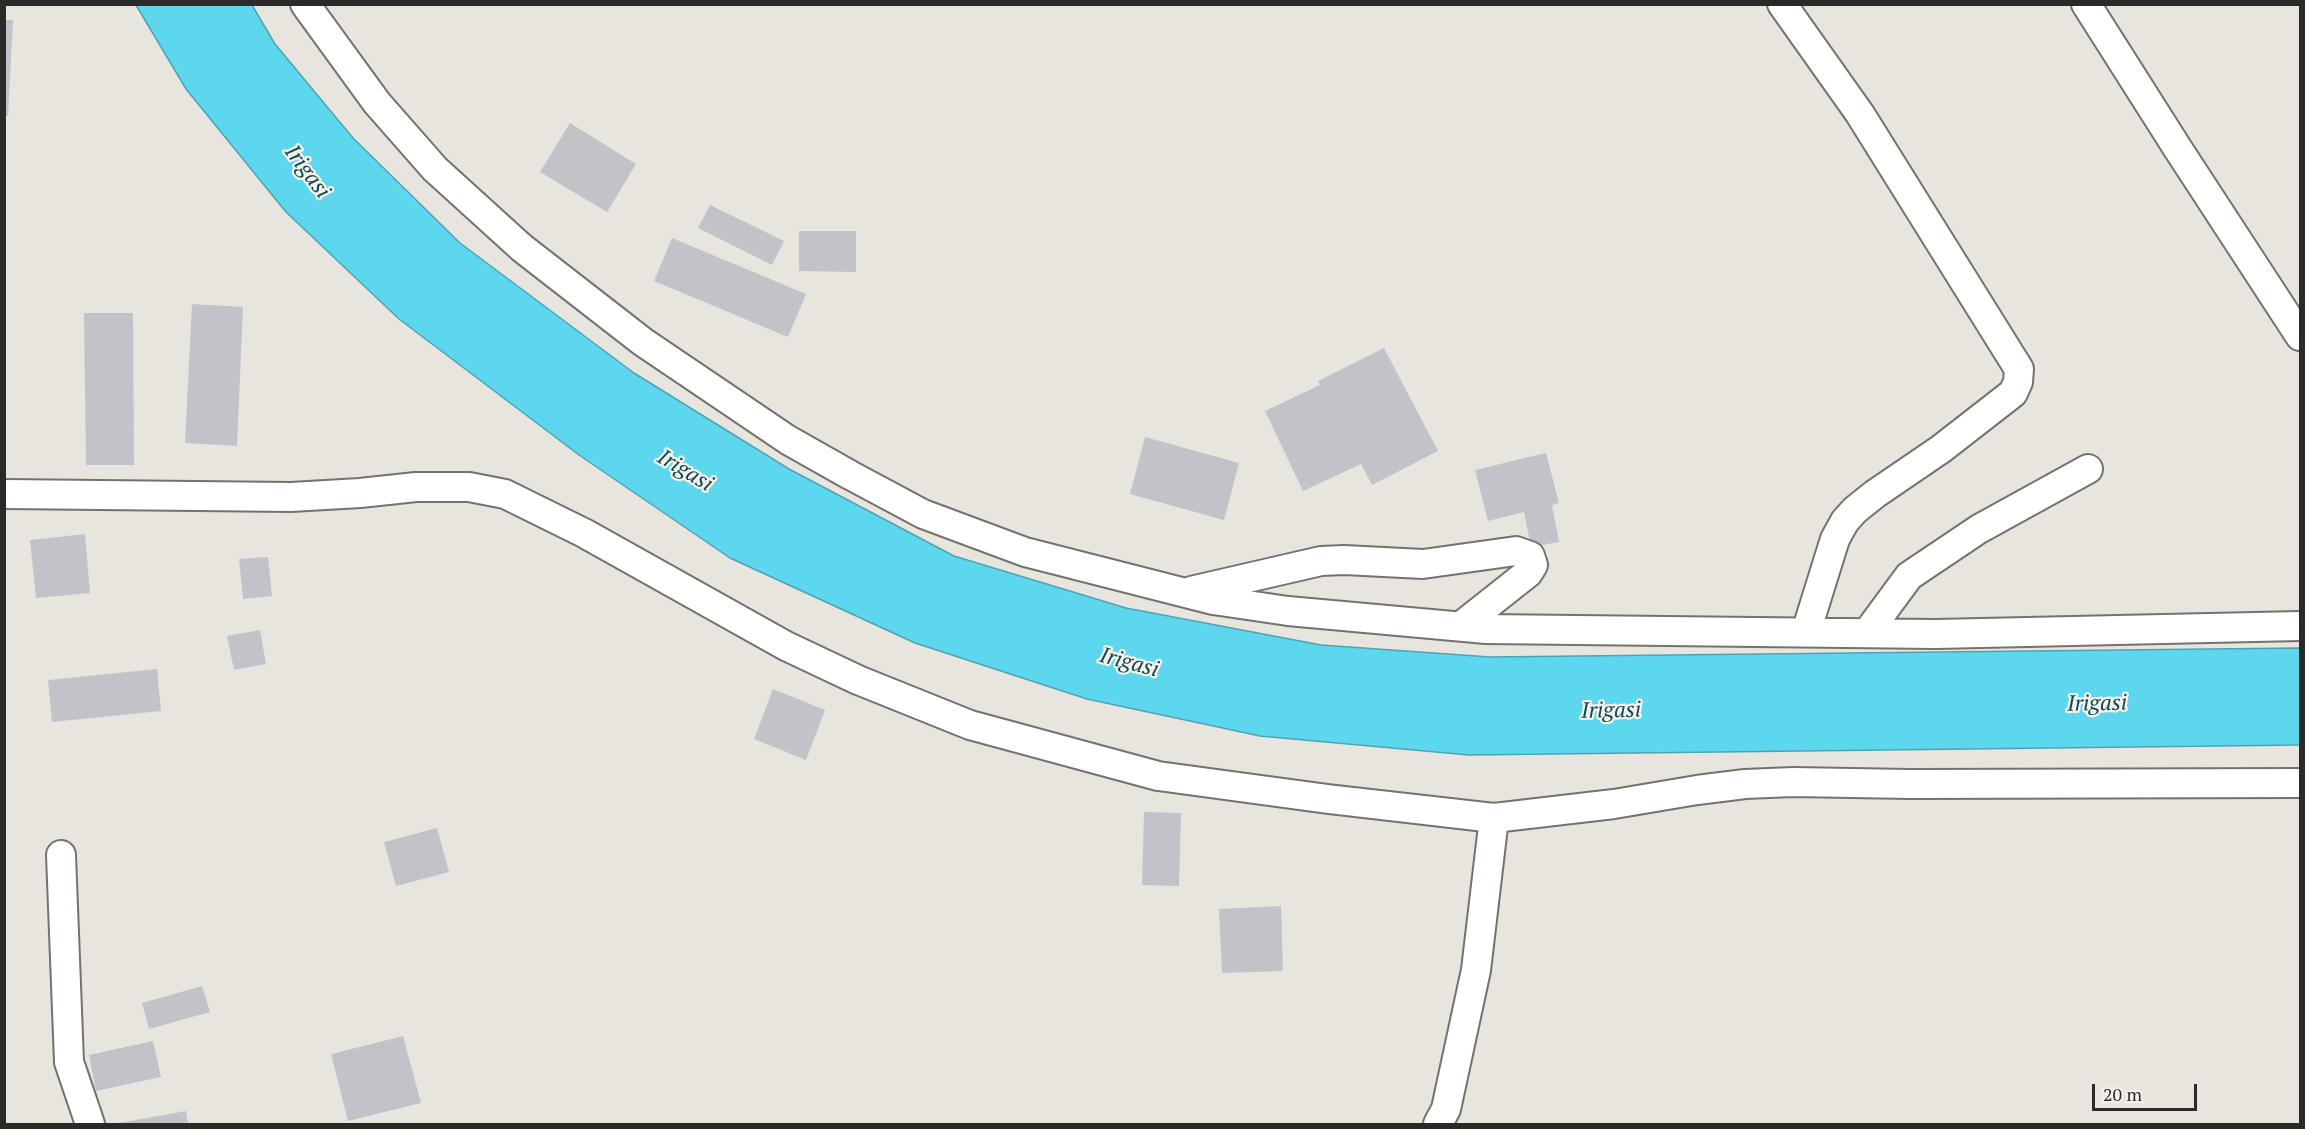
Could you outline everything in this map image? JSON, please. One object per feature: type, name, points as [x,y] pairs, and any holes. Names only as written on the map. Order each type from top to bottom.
[{"type":"street","points":[[305,4],[377,103],[435,169],[522,248],[643,342],[788,440],[923,514],[1025,552],[1213,600],[1288,611],[1498,629],[1948,633],[2301,626]]},
{"type":"street","points":[[1782,4],[1860,114],[2019,369],[2018,381],[2013,393],[1941,449],[1875,494],[1855,510],[1845,522],[1835,539],[1806,632]]},
{"type":"street","points":[[2086,4],[2301,336]]},
{"type":"street","points":[[1867,633],[1909,576],[1979,529],[2088,469]]},
{"type":"street","points":[[4,495],[291,497],[360,494],[416,487],[469,487],[505,494],[584,533],[786,646],[858,680],[970,725],[1158,776],[1494,818],[1614,804],[1697,790],[1769,783],[2301,783]]},
{"type":"street","points":[[1183,592],[1321,561],[1423,564],[1516,551],[1530,556],[1533,565],[1528,573],[1461,626]]},
{"type":"street","points":[[1438,1125],[1446,1109],[1476,970],[1494,818]]},
{"type":"street","points":[[62,855],[69,1062],[90,1125]]},
{"type":"water","name":"Irigasi","points":[[136,5],[252,5],[275,44],[353,138],[460,243],[634,373],[789,469],[954,556],[1126,608],[1321,645],[1490,657],[2300,648],[2300,745],[1469,755],[1260,736],[1087,699],[915,643],[730,558],[579,455],[399,319],[286,212],[186,89]]},
{"type":"building","points":[[4,20],[13,20],[8,116],[4,116]]},
{"type":"building","points":[[570,123],[636,164],[607,212],[540,172]]},
{"type":"building","points":[[710,205],[784,241],[772,265],[698,228]]},
{"type":"building","points":[[799,231],[856,231],[856,272],[799,271]]},
{"type":"building","points":[[672,238],[806,294],[788,337],[654,281]]},
{"type":"building","points":[[192,304],[243,307],[237,446],[185,443]]},
{"type":"building","points":[[84,313],[133,313],[134,465],[86,465]]},
{"type":"building","points":[[1384,348],[1438,451],[1372,485],[1361,464],[1303,491],[1265,411],[1320,385],[1318,381]]},
{"type":"building","points":[[1145,437],[1239,463],[1224,520],[1130,494]]},
{"type":"building","points":[[1546,453],[1559,503],[1552,505],[1559,542],[1531,547],[1524,512],[1488,521],[1475,470]]},
{"type":"building","points":[[85,534],[90,593],[36,598],[30,540]]},
{"type":"building","points":[[268,557],[272,596],[243,599],[239,559]]},
{"type":"building","points":[[260,630],[266,664],[234,670],[227,636]]},
{"type":"building","points":[[157,669],[161,711],[52,722],[48,680]]},
{"type":"building","points":[[773,689],[825,710],[806,760],[754,739]]},
{"type":"building","points":[[1144,812],[1181,813],[1179,886],[1142,885]]},
{"type":"building","points":[[437,828],[449,872],[396,886],[384,842]]},
{"type":"building","points":[[1281,906],[1283,971],[1222,973],[1219,909]]},
{"type":"building","points":[[202,986],[210,1012],[149,1029],[142,1003]]},
{"type":"building","points":[[403,1036],[421,1103],[348,1121],[331,1054]]},
{"type":"building","points":[[153,1041],[161,1077],[96,1091],[89,1055]]},
{"type":"building","points":[[186,1111],[188,1124],[119,1124],[119,1123]]}]
